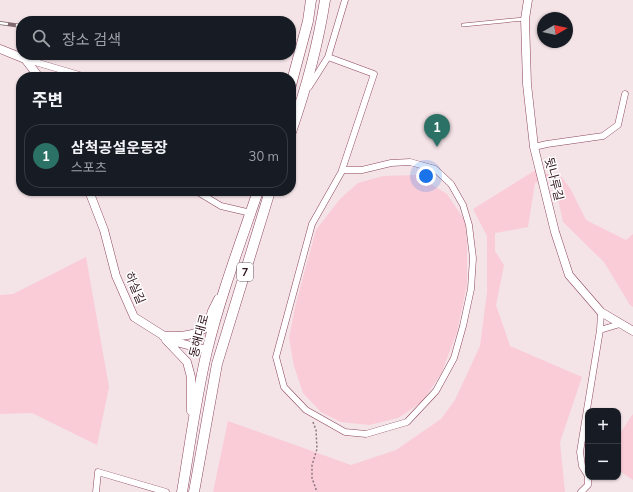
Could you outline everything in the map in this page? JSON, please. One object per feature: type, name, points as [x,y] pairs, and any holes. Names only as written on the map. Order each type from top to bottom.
[{"type":"main road","points":[[296,117],[304,94],[320,31],[325,0]]},
{"type":"main road","points":[[294,72],[308,21],[309,3]]},
{"type":"main road","name":"동해대로","points":[[182,492],[198,392],[207,350],[228,279],[256,196]]},
{"type":"main road","name":"동해대로","points":[[194,492],[220,352],[268,196]]},
{"type":"main road","points":[[207,350],[220,352]]},
{"type":"street","points":[[304,94],[328,57],[346,0]]},
{"type":"street","name":"뒷나루길","points":[[528,0],[526,19],[527,84],[534,147],[555,232],[569,275],[601,312],[633,331]]},
{"type":"street","points":[[0,49],[16,55]]},
{"type":"street","points":[[328,57],[374,74],[342,170],[312,224],[276,357],[284,387],[306,410],[345,432],[366,434],[407,422],[436,391],[454,358],[464,326],[471,288],[473,258],[469,225],[463,205],[451,184],[435,169],[410,162],[391,163],[362,170],[342,170]]},
{"type":"street","points":[[26,60],[35,72]]},
{"type":"street","points":[[28,60],[69,72]]},
{"type":"street","points":[[534,147],[603,136],[618,126],[625,94]]},
{"type":"street","name":"하실길","points":[[91,196],[104,230],[116,276],[134,317],[172,341],[207,350]]},
{"type":"street","points":[[204,196],[221,206],[250,213]]},
{"type":"street","points":[[163,336],[185,336],[198,333],[208,327],[212,310],[228,279]]},
{"type":"street","points":[[585,472],[582,466],[580,452],[600,330],[601,312]]},
{"type":"street","points":[[600,330],[620,324]]},
{"type":"street","points":[[163,336],[187,362],[191,377],[192,407],[187,433],[188,453]]},
{"type":"street","points":[[96,492],[98,472],[166,492]]},
{"type":"street","points":[[580,492],[588,485],[588,480]]},
{"type":"lane","points":[[463,25],[526,19]]},
{"type":"path","points":[[309,412],[316,430],[317,449],[312,465],[312,478],[317,492]]},
{"type":"shaded area","points":[[534,171],[560,175],[570,188],[586,220],[626,240],[633,234],[633,307],[630,305],[604,262],[563,222],[553,176],[535,183],[528,227],[495,233],[495,251],[504,265],[496,305],[510,346],[582,377],[560,442],[565,492],[213,492],[228,421],[351,465],[396,450],[441,419],[455,400],[480,346],[487,292],[487,236],[473,209]]},
{"type":"shaded area","points":[[416,175],[447,194],[465,221],[467,243],[467,284],[457,332],[441,374],[422,402],[398,418],[369,425],[341,422],[321,412],[303,393],[294,366],[289,338],[296,303],[316,230],[340,199],[358,183],[383,176]]},
{"type":"shaded area","points":[[86,257],[109,387],[97,445],[32,413],[0,414],[0,295],[13,294]]},
{"type":"shaded area","points":[[633,414],[633,480],[621,472],[621,432]]},
{"type":"railway","points":[[0,23],[16,25]]},
{"type":"place","name":"삼척공설운동장","points":[[437,147]]}]
